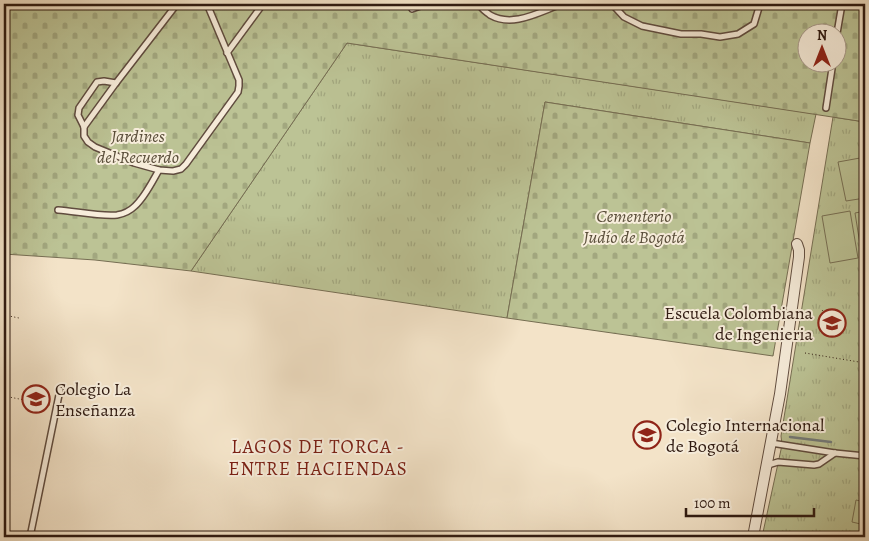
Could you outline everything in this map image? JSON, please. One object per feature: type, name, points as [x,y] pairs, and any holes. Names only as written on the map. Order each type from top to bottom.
[{"type":"street","points":[[753,537],[780,394],[799,257],[797,244]]},
{"type":"lane","points":[[84,127],[177,4]]},
{"type":"lane","points":[[116,83],[97,82],[79,108],[78,115],[84,127],[84,136],[88,142],[95,147],[134,163],[159,170],[174,171],[180,169],[186,164],[238,92],[239,86],[239,80],[207,4]]},
{"type":"lane","points":[[227,53],[263,4]]},
{"type":"lane","points":[[412,9],[426,4]]},
{"type":"lane","points":[[480,4],[482,10],[498,19],[519,20],[562,4]]},
{"type":"lane","points":[[612,4],[624,17],[642,26],[681,34],[701,34],[720,37],[738,34],[754,24],[760,4]]},
{"type":"lane","points":[[839,22],[842,4]]},
{"type":"lane","points":[[826,108],[831,72]]},
{"type":"lane","points":[[58,210],[104,215],[116,215],[126,212],[135,206],[159,170]]},
{"type":"lane","points":[[30,537],[60,390]]},
{"type":"lane","points":[[771,443],[865,456]]},
{"type":"lane","points":[[767,466],[778,462],[814,465],[819,464],[835,453]]},
{"type":"path","points":[[4,315],[18,318]]},
{"type":"path","points":[[805,353],[863,362],[862,379],[865,383]]},
{"type":"path","points":[[4,396],[57,406]]},
{"type":"green space","name":"Jardines del Recuerdo","points":[[4,4],[865,4],[865,122],[347,43],[191,271],[95,260],[4,254]]},
{"type":"green space","points":[[347,43],[816,114],[810,143],[545,102],[507,318],[191,271]]},
{"type":"green space","name":"Cementerio Judío de Bogotá","points":[[545,102],[810,143],[773,356],[507,318]]},
{"type":"green space","name":"Escuela Colombiana de Ingenieria","points":[[833,117],[865,122],[865,537],[762,537],[782,445],[781,436]]},
{"type":"green space","points":[[860,158],[865,185],[865,198],[846,201],[838,162]]},
{"type":"green space","points":[[850,211],[858,258],[830,263],[822,216]]},
{"type":"green space","points":[[865,211],[865,256],[862,257],[855,213]]},
{"type":"green space","points":[[856,500],[865,502],[865,525],[852,522]]},
{"type":"waterway","points":[[790,437],[831,442]]},
{"type":"place","name":"Escuela Colombiana de Ingenieria","points":[[832,323]]},
{"type":"place","name":"Colegio La Enseñanza","points":[[36,399]]},
{"type":"place","name":"Colegio Internacional de Bogotá","points":[[647,435]]},
{"type":"district","name":"LAGOS DE TORCA - ENTRE HACIENDAS","points":[[318,457]]}]
